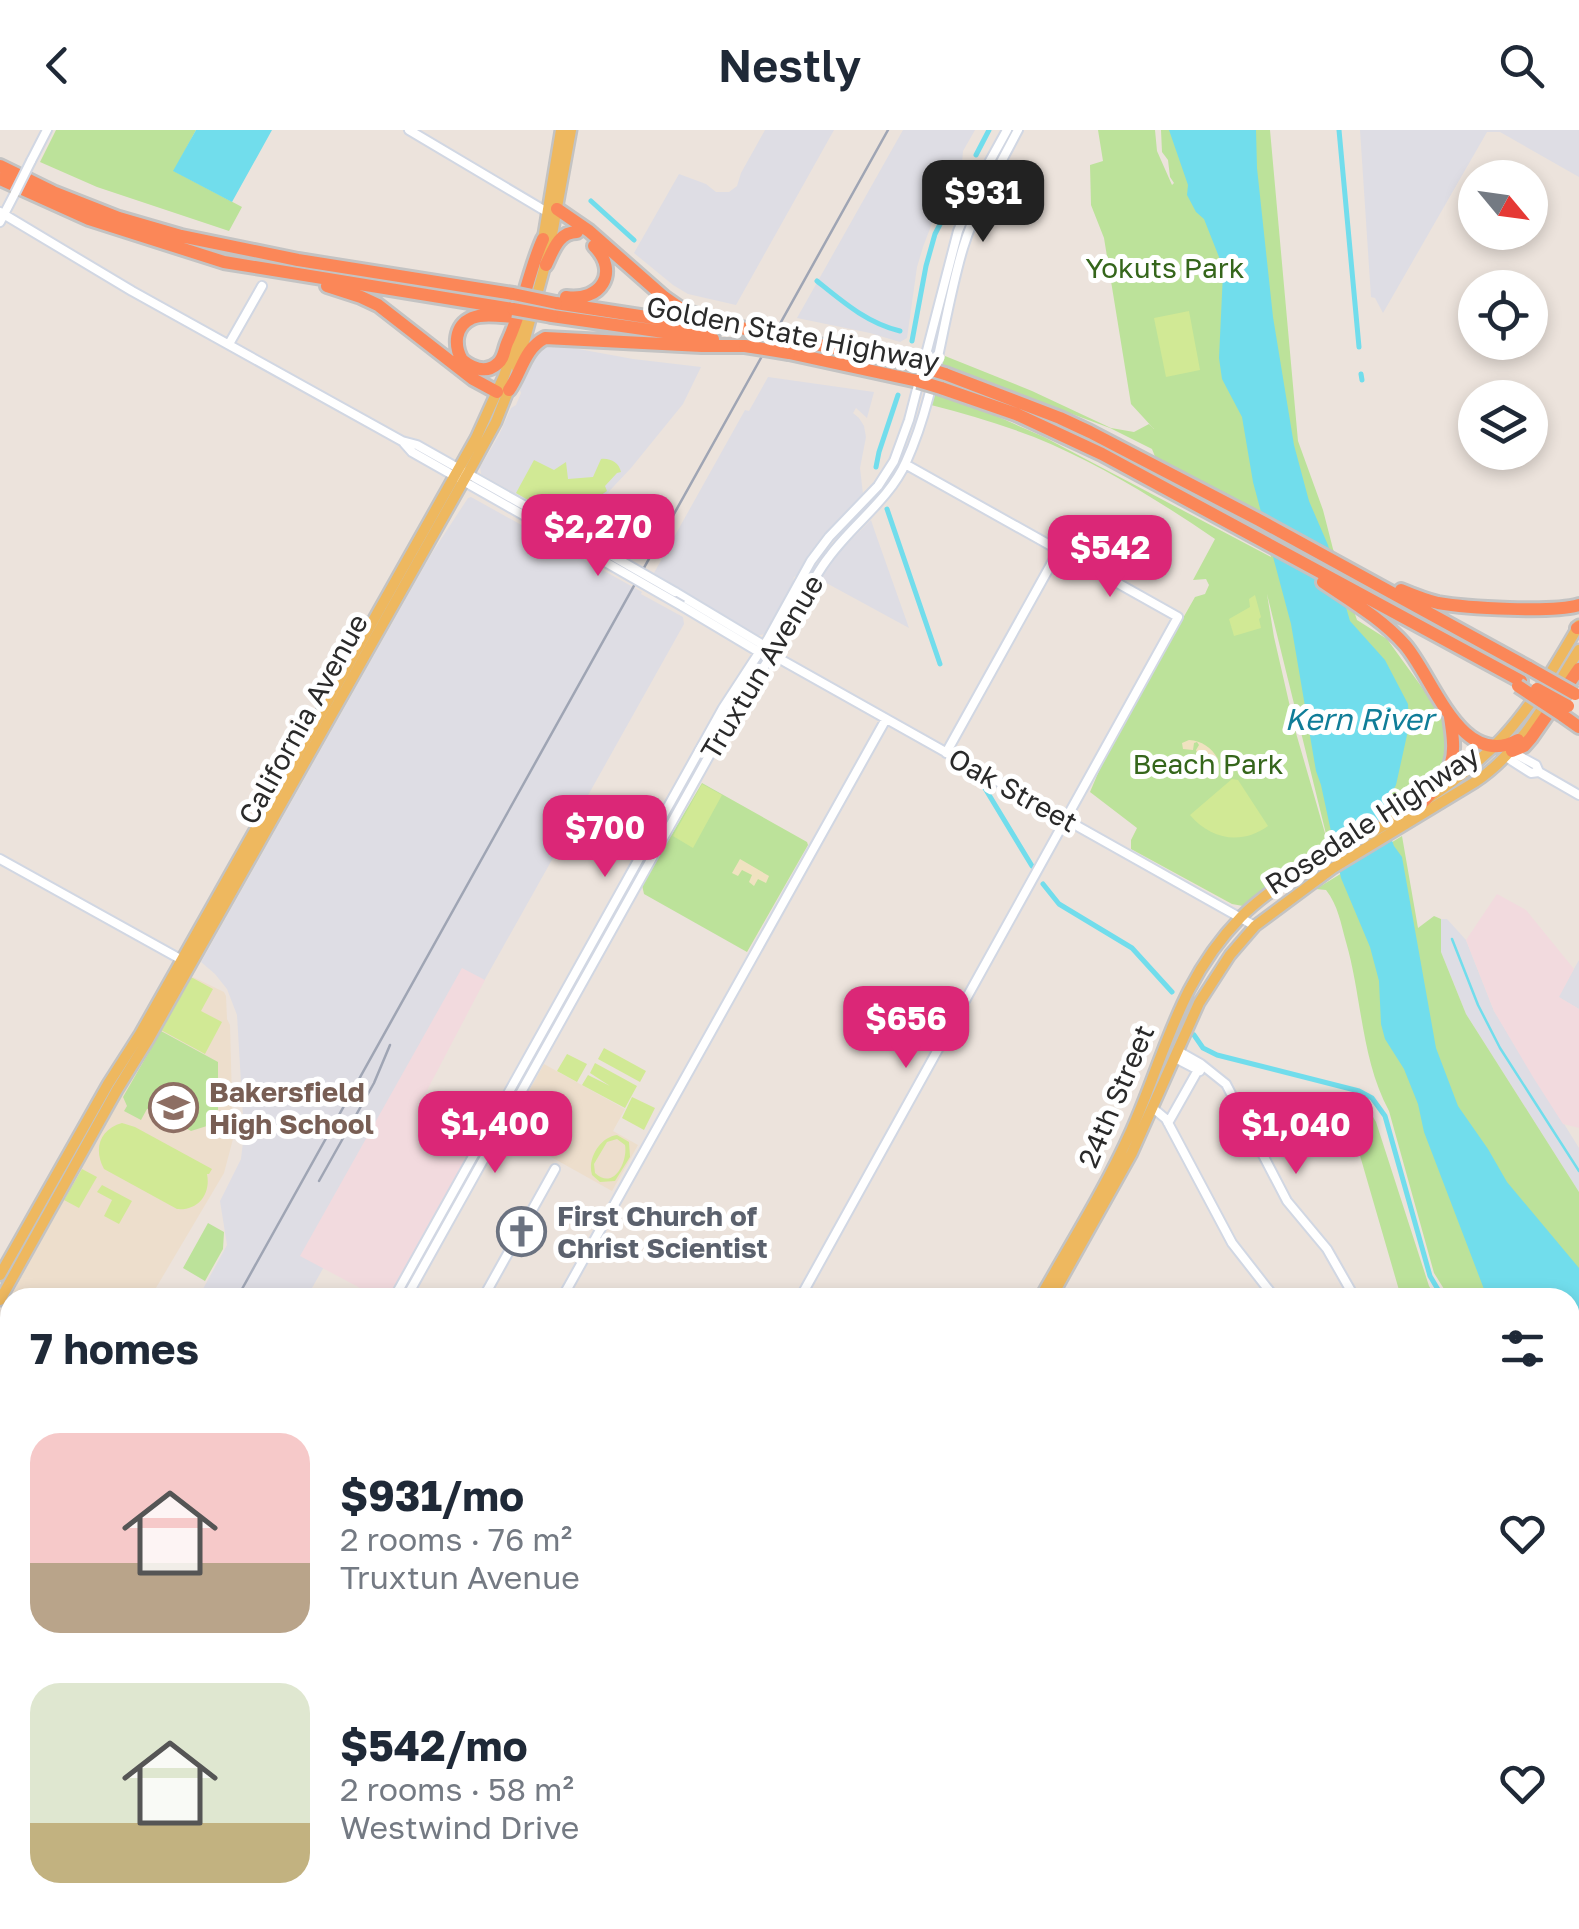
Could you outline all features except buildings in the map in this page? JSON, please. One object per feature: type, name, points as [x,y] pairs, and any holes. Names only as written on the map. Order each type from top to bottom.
[{"type":"highway","points":[[0,166],[119,218],[181,236],[513,307],[553,309]]},
{"type":"highway","points":[[0,179],[114,228],[198,255],[513,307],[553,309],[588,296],[604,280],[604,257],[553,213]]},
{"type":"highway","points":[[553,213],[589,231],[709,333]]},
{"type":"highway","points":[[546,266],[562,237],[576,232]]},
{"type":"highway","points":[[513,307],[478,316],[460,328],[456,338],[464,363],[473,368],[492,368],[501,360],[514,332],[543,238]]},
{"type":"highway","points":[[272,270],[370,300],[474,379],[503,386],[518,378],[529,350],[545,338],[709,333]]},
{"type":"highway","name":"Golden State Highway","points":[[553,309],[709,333],[745,346],[792,346]]},
{"type":"highway","name":"Golden State Highway","points":[[553,309],[580,320],[769,336],[792,346],[920,374],[1060,418],[1259,520],[1475,639],[1522,675]]},
{"type":"highway","name":"Golden State Highway","points":[[943,381],[1072,438],[1370,599],[1574,699]]},
{"type":"highway","points":[[1303,564],[1406,646],[1449,714],[1470,738],[1507,747],[1524,746],[1579,669]]},
{"type":"highway","points":[[1348,569],[1436,602],[1515,608],[1579,606]]},
{"type":"highway","points":[[1522,675],[1574,699],[1579,727]]},
{"type":"highway","points":[[1422,802],[1438,786],[1451,764],[1455,743],[1449,714]]},
{"type":"main road","points":[[1,216],[47,130]]},
{"type":"main road","points":[[409,130],[553,213]]},
{"type":"main road","name":"California Avenue","points":[[7,1288],[461,475],[503,386],[546,266],[566,130]]},
{"type":"main road","name":"California Avenue","points":[[503,386],[553,213],[567,146],[566,130]]},
{"type":"main road","name":"Truxtun Avenue","points":[[399,1288],[723,708],[821,547],[871,494],[894,461],[909,420],[953,248],[972,198],[1007,130]]},
{"type":"main road","name":"Truxtun Avenue","points":[[411,1288],[733,713],[823,564],[880,501],[905,464],[924,408],[974,216],[1018,130]]},
{"type":"main road","name":"Oak Street","points":[[1,216],[1255,926]]},
{"type":"main road","points":[[950,306],[946,300],[953,248]]},
{"type":"main road","points":[[229,344],[262,286]]},
{"type":"main road","points":[[503,386],[504,365],[514,332]]},
{"type":"main road","points":[[806,1288],[1178,616],[905,464]]},
{"type":"main road","name":"California Avenue","points":[[0,1275],[461,475]]},
{"type":"main road","points":[[823,564],[836,540],[872,502],[871,494]]},
{"type":"main road","points":[[946,753],[1060,550]]},
{"type":"main road","name":"Rosedale Highway","points":[[1255,926],[1404,820],[1476,763],[1507,747],[1578,627]]},
{"type":"main road","name":"Rosedale Highway","points":[[1240,918],[1266,895],[1322,860],[1486,776],[1579,650]]},
{"type":"main road","points":[[568,1288],[886,719]]},
{"type":"main road","points":[[1507,747],[1579,794]]},
{"type":"main road","points":[[0,859],[182,960]]},
{"type":"main road","name":"24th Street","points":[[1045,1288],[1122,1148],[1174,1016],[1194,978],[1240,918]]},
{"type":"main road","name":"24th Street","points":[[1056,1288],[1128,1162],[1203,996],[1255,926]]},
{"type":"main road","points":[[1177,1054],[1198,1070],[1218,1077]]},
{"type":"main road","points":[[1177,1054],[1201,1064],[1231,1091],[1288,1201],[1333,1258],[1349,1288]]},
{"type":"main road","points":[[1168,1123],[1198,1070]]},
{"type":"main road","points":[[1154,1071],[1150,1100],[1154,1108],[1163,1114],[1232,1243],[1266,1288]]},
{"type":"main road","points":[[489,1288],[555,1169]]},
{"type":"main road","points":[[424,1264],[425,1240]]},
{"type":"shaded area","points":[[765,130],[834,130],[736,305],[688,294],[634,253],[679,174],[716,192],[729,192],[737,186]]},
{"type":"shaded area","points":[[903,130],[975,130],[923,247],[907,338],[900,342],[797,318]]},
{"type":"shaded area","points":[[1360,130],[1579,130],[1579,177],[1500,132],[1487,132],[1471,160],[1458,160],[1458,182],[1383,313],[1371,297]]},
{"type":"shaded area","points":[[551,344],[701,367],[683,404],[631,468],[598,503],[564,521],[481,474],[480,467],[516,405],[534,356]]},
{"type":"shaded area","points":[[768,377],[874,392],[867,418],[856,408],[853,413],[864,426],[866,437],[860,468],[863,494],[794,577],[792,588],[764,634],[757,636],[654,573],[745,410],[749,411]]},
{"type":"shaded area","points":[[468,498],[642,592],[683,617],[684,624],[312,1288],[203,1288],[227,1245],[220,1201],[241,1159],[244,1133],[237,1015],[227,989],[201,962],[430,556]]},
{"type":"shaded area","points":[[871,520],[909,628],[819,579]]},
{"type":"shaded area","points":[[1497,894],[1526,910],[1574,969],[1559,997],[1579,1009],[1579,1128],[1563,1124],[1533,1077],[1494,1011],[1466,940]]},
{"type":"shaded area","points":[[1441,919],[1447,919],[1466,940],[1494,1011],[1579,1148],[1579,1192],[1466,1014],[1441,952]]},
{"type":"shaded area","points":[[1579,960],[1579,1009],[1558,997]]},
{"type":"shaded area","points":[[462,968],[485,980],[422,1100],[480,1135],[393,1288],[360,1288],[300,1256]]},
{"type":"shaded area","name":"Bakersfield High School","points":[[193,977],[224,992],[230,1025],[233,1139],[224,1173],[156,1288],[15,1288],[132,1076]]},
{"type":"shaded area","points":[[544,1064],[625,1109],[613,1131],[638,1145],[612,1191],[506,1132]]},
{"type":"green space","points":[[56,130],[196,130],[174,171],[242,207],[229,231],[97,187],[40,162]]},
{"type":"green space","points":[[1098,130],[1155,130],[1157,151],[1172,185],[1168,160],[1162,152],[1161,130],[1270,130],[1298,441],[1357,620],[1387,639],[1447,722],[1450,751],[1437,780],[1330,849],[1286,872],[1243,906],[1232,904],[1131,849],[1137,828],[1090,792],[1107,752],[1195,597],[1205,594],[1209,585],[1206,579],[1193,580],[1215,539],[1127,483],[1058,447],[931,405],[934,394],[1044,437],[1271,557],[1257,510],[1156,459],[1152,449],[1110,428],[942,366],[945,356],[1111,428],[1134,432],[1149,424],[1154,429],[1131,404],[1104,238],[1091,205],[1090,165],[1103,161]],"holes":[[[1267,594],[1329,847],[1296,733]]]},
{"type":"green space","points":[[1189,311],[1200,370],[1166,377],[1154,318]]},
{"type":"green space","points":[[601,459],[614,462],[621,472],[605,486],[607,491],[564,521],[516,493],[534,460],[554,470],[566,462],[568,479],[593,477]]},
{"type":"green space","points":[[1255,595],[1261,628],[1234,636],[1229,619],[1250,607],[1249,599]]},
{"type":"green space","points":[[1232,779],[1238,780],[1268,826],[1248,836],[1217,834],[1190,815]]},
{"type":"green space","points":[[702,783],[808,845],[747,952],[644,894],[642,885]]},
{"type":"green space","points":[[702,784],[722,795],[693,848],[673,836]]},
{"type":"green space","points":[[1402,836],[1418,928],[1434,916],[1441,919],[1441,952],[1466,1014],[1579,1192],[1579,1288],[1443,1288],[1434,1273],[1389,1111],[1373,1070],[1339,915],[1326,890],[1316,889]]},
{"type":"green space","points":[[191,977],[213,989],[201,1011],[222,1022],[205,1054],[161,1030]]},
{"type":"green space","points":[[161,1031],[218,1062],[218,1111],[210,1125],[191,1131],[152,1109],[147,1109],[141,1120],[124,1111],[127,1106],[123,1097]]},
{"type":"green space","points":[[604,1048],[646,1071],[640,1082],[598,1059]]},
{"type":"green space","points":[[567,1054],[587,1064],[577,1082],[557,1071]]},
{"type":"green space","points":[[595,1063],[637,1086],[625,1108],[582,1085],[588,1075],[610,1086],[590,1073]]},
{"type":"green space","points":[[632,1097],[655,1108],[644,1130],[622,1118]]},
{"type":"green space","points":[[1343,1097],[1362,1105],[1376,1122],[1430,1288],[1398,1288]]},
{"type":"green space","points":[[122,1123],[212,1169],[207,1174],[205,1194],[197,1204],[177,1209],[104,1169],[99,1154],[101,1141],[108,1130]]},
{"type":"green space","points":[[617,1135],[629,1142],[630,1157],[615,1181],[600,1182],[592,1175],[591,1162],[600,1144]],"holes":[[[617,1139],[625,1145],[622,1166],[614,1176],[602,1178],[595,1173],[594,1164],[607,1142]]]},
{"type":"green space","points":[[82,1169],[97,1177],[79,1208],[64,1200]]},
{"type":"green space","points":[[102,1185],[132,1201],[119,1224],[104,1216],[112,1200],[97,1192]]},
{"type":"green space","points":[[208,1223],[224,1232],[223,1249],[205,1281],[183,1268]]},
{"type":"sand","points":[[1189,740],[1202,743],[1212,751],[1218,759],[1216,767],[1203,767],[1197,742],[1193,750],[1183,749],[1182,743]]},
{"type":"sand","points":[[740,859],[769,876],[766,883],[758,879],[754,886],[749,882],[752,875],[742,870],[738,876],[732,873]]},
{"type":"water","points":[[196,130],[272,130],[232,202],[173,171]]},
{"type":"water","name":"Kern River","points":[[1169,130],[1256,130],[1273,317],[1294,445],[1350,621],[1385,660],[1408,704],[1409,726],[1396,785],[1381,811],[1402,857],[1436,1048],[1458,1106],[1507,1182],[1579,1268],[1579,1288],[1484,1288],[1424,1132],[1418,1104],[1404,1069],[1385,1039],[1379,981],[1370,947],[1341,878],[1316,771],[1291,624],[1253,482],[1242,417],[1222,379],[1219,358],[1223,273],[1204,219],[1187,195],[1188,185]]},
{"type":"waterway","points":[[976,155],[989,130]]},
{"type":"waterway","points":[[1339,130],[1359,347]]},
{"type":"waterway","points":[[912,341],[935,234],[969,168]]},
{"type":"waterway","points":[[591,201],[634,240]]},
{"type":"waterway","points":[[817,281],[866,317],[900,331]]},
{"type":"waterway","points":[[1361,374],[1362,380]]},
{"type":"waterway","points":[[876,467],[898,395]]},
{"type":"waterway","points":[[887,509],[940,664]]},
{"type":"waterway","points":[[983,785],[1032,866]]},
{"type":"waterway","points":[[1043,884],[1059,904],[1132,948],[1172,992]]},
{"type":"waterway","points":[[1452,939],[1500,1048],[1579,1171]]},
{"type":"waterway","points":[[1194,1035],[1203,1048],[1217,1055],[1359,1091],[1372,1098],[1385,1116],[1430,1276],[1437,1288]]},
{"type":"railway","points":[[243,1288],[888,130]]},
{"type":"railway","points":[[319,1181],[374,1083],[390,1045]]},
{"type":"place","name":"Bakersfield High School","points":[[174,1108]]},
{"type":"place","name":"First Church of Christ Scientist","points":[[522,1232]]},
{"type":"park label","name":"Yokuts Park","points":[[1165,268]]},
{"type":"park label","name":"Beach Park","points":[[1208,764]]}]
